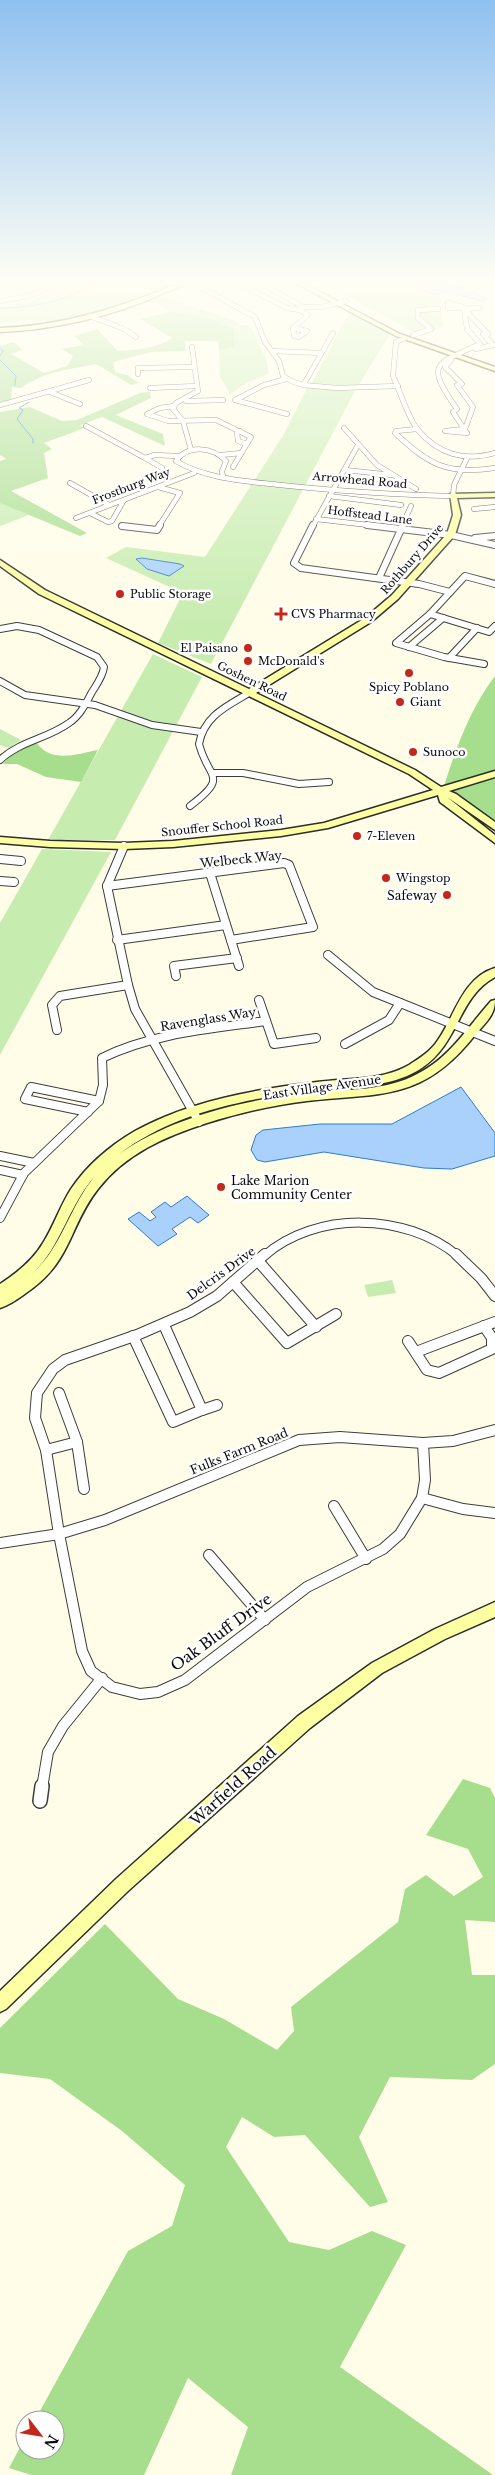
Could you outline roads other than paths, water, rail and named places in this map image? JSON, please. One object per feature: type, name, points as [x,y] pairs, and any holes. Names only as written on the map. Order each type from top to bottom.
[{"type":"street","points":[[0,405],[37,396]]},
{"type":"street","points":[[59,396],[80,404]]},
{"type":"street","points":[[192,396],[174,406],[160,408],[147,414],[164,421],[216,420],[252,437],[233,467]]},
{"type":"street","points":[[244,396],[235,400],[287,414]]},
{"type":"street","points":[[403,396],[418,428],[442,451],[467,458],[479,458],[495,453]]},
{"type":"street","points":[[448,396],[458,409]]},
{"type":"street","points":[[464,396],[473,408]]},
{"type":"street","points":[[181,401],[224,400]]},
{"type":"street","points":[[174,406],[175,412],[183,421],[191,450]]},
{"type":"street","points":[[473,408],[465,429],[453,412],[458,409],[473,408]]},
{"type":"street","points":[[86,426],[162,468]]},
{"type":"street","points":[[344,428],[358,446],[377,465],[416,489]]},
{"type":"street","points":[[418,428],[396,431],[396,433],[423,458],[443,466],[463,469],[495,468]]},
{"type":"street","points":[[240,431],[237,434],[238,441],[247,444]]},
{"type":"street","points":[[358,446],[316,519],[295,560],[296,566],[408,583],[449,594]]},
{"type":"street","points":[[145,458],[155,455],[178,456],[191,450],[205,450],[221,455],[241,453]]},
{"type":"street","points":[[221,455],[226,461],[222,470],[223,477]]},
{"type":"street","points":[[178,456],[176,461],[178,465],[194,473]]},
{"type":"street","name":"Rothbury Drive","points":[[249,693],[368,620],[408,583],[451,535],[457,515],[453,496],[454,485],[467,458]]},
{"type":"street","points":[[205,475],[222,470]]},
{"type":"street","points":[[345,470],[395,476]]},
{"type":"street","name":"Arrowhead Road","points":[[194,473],[330,493],[453,496],[495,495]]},
{"type":"street","name":"Frostburg Way","points":[[76,518],[194,473]]},
{"type":"street","points":[[70,483],[109,505]]},
{"type":"street","points":[[122,526],[157,530],[180,493],[158,487]]},
{"type":"street","points":[[330,493],[401,505]]},
{"type":"street","points":[[90,512],[108,522],[112,520],[124,500]]},
{"type":"street","points":[[379,578],[411,506]]},
{"type":"street","points":[[474,510],[495,507]]},
{"type":"street","name":"Hoffstead Lane","points":[[316,519],[451,535],[495,545]]},
{"type":"street","points":[[470,539],[495,536]]},
{"type":"street","name":"Goshen Road","points":[[0,562],[42,592],[412,772],[442,792],[454,796],[495,827]]},
{"type":"street","points":[[484,664],[449,658],[396,643],[430,614],[465,576],[495,584]]},
{"type":"street","points":[[430,614],[489,632],[495,626]]},
{"type":"street","points":[[409,647],[443,618]]},
{"type":"street","points":[[0,629],[17,626],[38,630],[101,660],[104,667],[103,673],[69,723],[25,741],[0,760]]},
{"type":"street","points":[[449,658],[477,628]]},
{"type":"street","points":[[0,681],[25,695],[108,708],[152,726],[201,732]]},
{"type":"street","points":[[190,806],[210,792],[214,783],[214,773],[200,750],[201,732],[214,715],[249,693]]},
{"type":"street","points":[[214,773],[243,773],[298,784],[329,782]]},
{"type":"street","name":"Snouffer School Road","points":[[0,840],[58,845],[124,846],[205,842],[303,830],[442,792],[495,774]]},
{"type":"street","name":"Goshen Road","points":[[442,792],[443,800],[495,840]]},
{"type":"street","points":[[124,846],[106,886],[128,985],[135,1009],[195,1117]]},
{"type":"street","points":[[0,860],[21,861]]},
{"type":"street","name":"Welbeck Way","points":[[106,886],[284,863],[289,865],[313,927],[231,940]]},
{"type":"street","points":[[176,976],[174,966],[238,962],[210,873]]},
{"type":"street","points":[[0,881],[14,882]]},
{"type":"street","points":[[118,940],[226,925]]},
{"type":"street","points":[[328,955],[373,992],[495,1041]]},
{"type":"street","name":"East Village Avenue","points":[[0,1291],[24,1274],[39,1259],[72,1198],[97,1167],[120,1147],[142,1134],[279,1091],[371,1080],[404,1073],[435,1052],[452,1024],[465,997],[473,987],[495,972]]},
{"type":"street","points":[[57,1030],[52,1005],[54,1000],[60,996],[128,985]]},
{"type":"street","name":"Ravenglass Way","points":[[260,1000],[274,1044],[316,1038]]},
{"type":"street","points":[[345,1044],[389,1020],[400,1003]]},
{"type":"street","name":"East Village Avenue","points":[[0,1303],[28,1285],[52,1262],[89,1194],[120,1160],[143,1144],[195,1117],[282,1101],[372,1093],[400,1086],[437,1068],[455,1052],[495,1004]]},
{"type":"street","name":"Ravenglass Way","points":[[99,1101],[103,1095],[102,1058],[111,1053],[153,1039],[266,1021]]},
{"type":"street","points":[[88,1112],[25,1099],[31,1087],[99,1101]]},
{"type":"street","points":[[0,1218],[23,1175],[99,1101]]},
{"type":"street","points":[[0,1156],[34,1163]]},
{"type":"street","points":[[0,1170],[23,1175]]},
{"type":"street","name":"Delcris Drive","points":[[59,1534],[46,1450],[35,1418],[37,1393],[43,1381],[53,1369],[65,1360],[164,1325],[208,1302],[286,1240],[308,1230],[338,1224],[392,1224],[413,1230],[448,1248],[485,1282],[495,1296]]},
{"type":"street","points":[[259,1262],[316,1327]]},
{"type":"street","points":[[233,1282],[287,1343],[336,1314]]},
{"type":"street","points":[[416,1352],[495,1322]]},
{"type":"street","points":[[164,1325],[202,1410]]},
{"type":"street","points":[[408,1341],[427,1370],[432,1373],[439,1373],[492,1349],[492,1338],[484,1326]]},
{"type":"street","points":[[134,1336],[173,1422],[217,1405]]},
{"type":"street","points":[[59,1393],[77,1442],[84,1489]]},
{"type":"street","name":"Fulks Farm Road","points":[[0,1543],[59,1534],[105,1520],[299,1440],[340,1437],[423,1443],[453,1441],[480,1436],[495,1430]]},
{"type":"street","points":[[46,1450],[77,1442]]},
{"type":"street","name":"Oak Bluff Drive","points":[[59,1534],[82,1650],[91,1671],[112,1687],[140,1694],[158,1692],[185,1680],[308,1587],[383,1549],[400,1534],[414,1514],[422,1498],[425,1480],[423,1443]]},
{"type":"street","points":[[422,1498],[463,1509],[495,1513]]},
{"type":"street","points":[[334,1506],[366,1558]]},
{"type":"street","points":[[209,1555],[265,1620]]},
{"type":"street","name":"Warfield Road","points":[[0,2003],[122,1885],[304,1722],[377,1668],[440,1634],[495,1609]]},
{"type":"street","points":[[40,1801],[48,1752],[64,1726],[102,1678]]},
{"type":"water","points":[[142,558],[184,566],[169,576],[147,569],[136,559]]},
{"type":"water","points":[[461,1087],[495,1133],[495,1156],[452,1169],[424,1168],[324,1152],[265,1162],[257,1160],[251,1150],[256,1135],[263,1130],[320,1124],[392,1124]]},
{"type":"water","points":[[187,1196],[209,1215],[198,1223],[190,1217],[172,1229],[177,1234],[158,1246],[128,1219],[139,1212],[150,1221],[156,1217],[151,1212],[165,1202],[171,1207]]},
{"type":"waterway","points":[[29,402],[19,408],[23,410],[17,419],[33,439],[33,443]]},
{"type":"place","name":"Public Storage","points":[[120,594]]},
{"type":"place","name":"CVS Pharmacy","points":[[281,614]]},
{"type":"place","name":"El Paisano","points":[[248,648]]},
{"type":"place","name":"McDonald's","points":[[248,661]]},
{"type":"place","name":"Spicy Poblano","points":[[409,673]]},
{"type":"place","name":"Giant","points":[[400,702]]},
{"type":"place","name":"Sunoco","points":[[413,752]]},
{"type":"place","name":"7-Eleven","points":[[357,836]]},
{"type":"place","name":"Wingstop","points":[[386,878]]},
{"type":"place","name":"Safeway","points":[[447,895]]},
{"type":"place","name":"Lake Marion Community Center","points":[[221,1187]]}]
